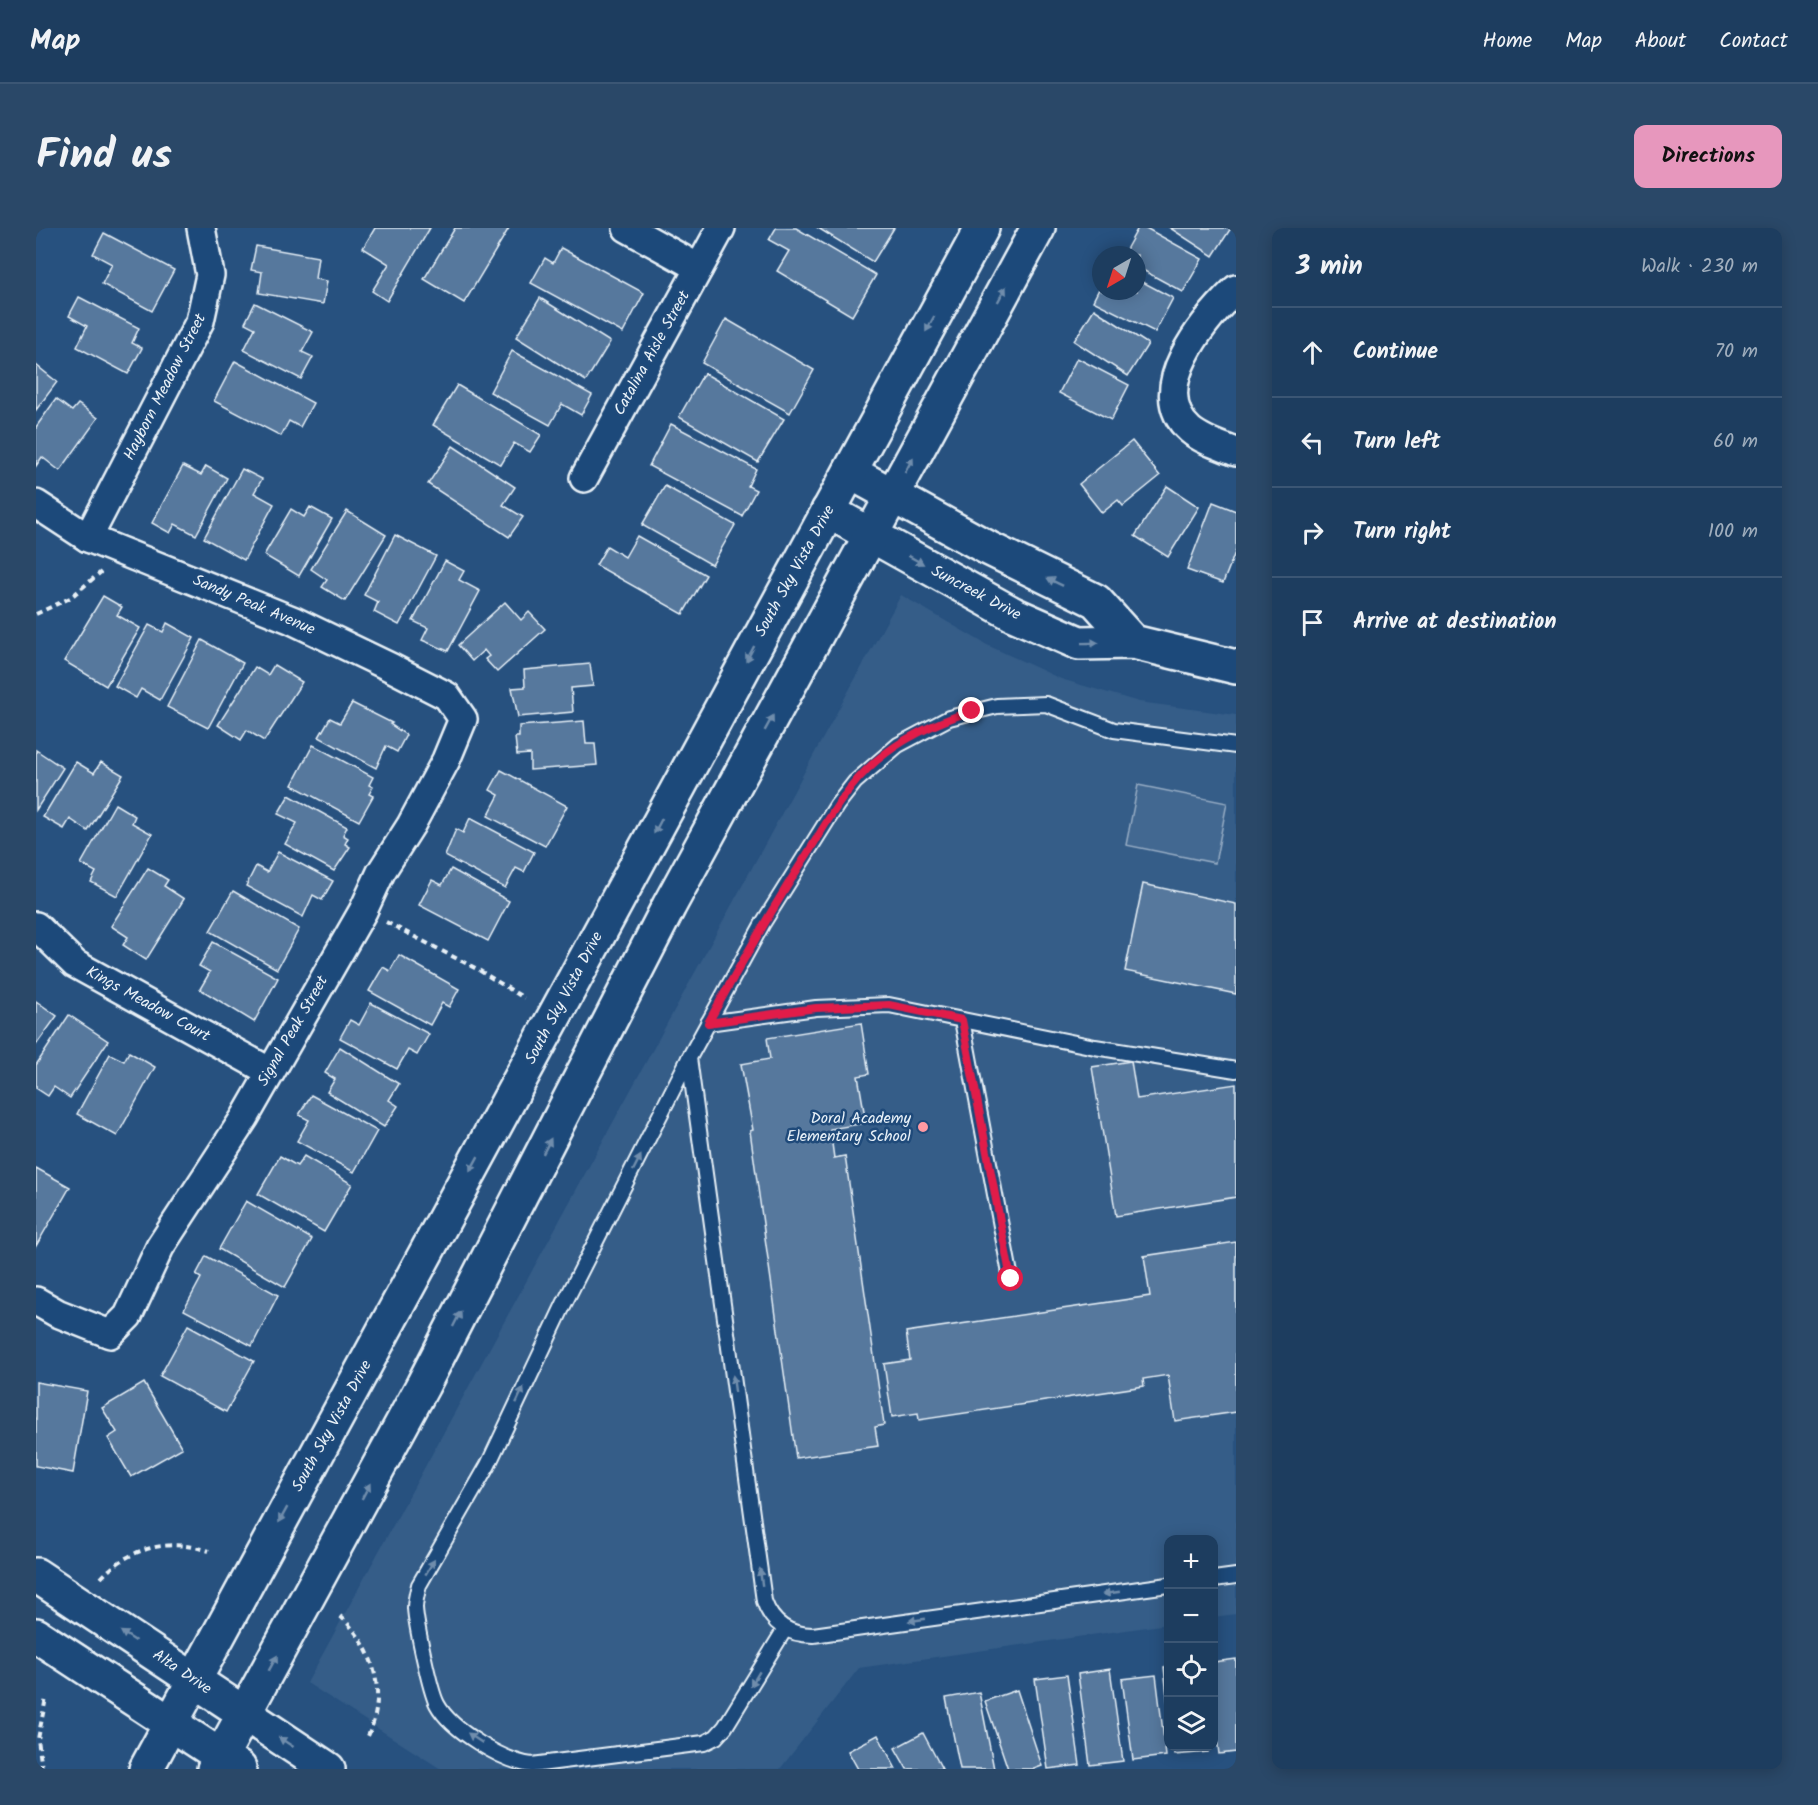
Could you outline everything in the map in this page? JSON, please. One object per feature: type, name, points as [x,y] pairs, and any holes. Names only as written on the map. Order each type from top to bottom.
[{"type":"main road","name":"South Sky Vista Drive","points":[[146,1769],[982,228]]},
{"type":"main road","points":[[36,1635],[171,1725],[225,1765],[244,1714],[423,1385],[669,906],[1038,228]]},
{"type":"main road","points":[[850,472],[987,548],[1096,601],[1133,642]]},
{"type":"main road","name":"Suncreek Drive","points":[[828,511],[1013,614],[1079,643],[1133,642],[1236,667]]},
{"type":"main road","name":"Alta Drive","points":[[36,1575],[328,1769]]},
{"type":"street","name":"Hayborn Meadow Street","points":[[88,537],[200,321],[210,275],[201,228]]},
{"type":"street","points":[[627,228],[699,268]]},
{"type":"street","name":"Catalina Aisle Street","points":[[584,478],[721,228]]},
{"type":"street","points":[[1236,289],[1209,319],[1179,367],[1173,392],[1180,417],[1200,437],[1236,452]]},
{"type":"street","name":"Sandy Peak Avenue","points":[[36,504],[88,537],[292,620],[392,668],[447,696],[463,719]]},
{"type":"street","name":"Signal Peak Street","points":[[36,1301],[57,1313],[110,1334],[128,1316],[160,1247],[245,1117],[269,1071],[363,911],[381,872],[411,825],[446,760],[463,719]]},
{"type":"street","name":"Kings Meadow Court","points":[[36,926],[75,963],[269,1071]]},
{"type":"lane","points":[[785,1629],[725,1727],[716,1737],[704,1743],[532,1765],[516,1763],[502,1756],[450,1722],[436,1702],[415,1606],[419,1585],[488,1465],[564,1304],[708,1023],[763,923],[837,805],[875,762],[922,730],[972,711],[997,706],[1046,704],[1114,730],[1236,746]]},
{"type":"lane","points":[[708,1023],[816,1008],[889,1005],[1095,1047],[1236,1070]]},
{"type":"lane","points":[[962,1020],[1011,1279]]},
{"type":"lane","points":[[689,1058],[764,1601],[773,1619],[785,1629],[801,1635],[813,1635],[1164,1586]]},
{"type":"lane","points":[[1218,1578],[1236,1576]]},
{"type":"path","points":[[36,614],[70,598],[101,572]]},
{"type":"path","points":[[385,922],[435,946],[524,998]]},
{"type":"path","points":[[101,1578],[124,1558],[153,1547],[185,1545],[209,1551]]},
{"type":"path","points":[[340,1616],[349,1624],[367,1649],[376,1679],[376,1712],[367,1738]]},
{"type":"path","points":[[42,1769],[38,1739],[46,1698]]},
{"type":"shaded area","name":"Doral Academy Elementary School","points":[[901,595],[987,645],[1061,679],[1139,702],[1236,715],[1236,1614],[1218,1616],[1218,1535],[1164,1535],[1164,1625],[859,1668],[780,1769],[441,1769],[307,1683]]},
{"type":"shaded area","points":[[1138,785],[1227,803],[1215,863],[1126,845]]},
{"type":"building","points":[[375,228],[430,228],[387,301],[372,291],[389,264],[363,248]]},
{"type":"building","points":[[455,228],[509,228],[464,303],[424,279]]},
{"type":"building","points":[[776,228],[796,228],[876,275],[852,316],[777,271],[789,251],[769,240]]},
{"type":"building","points":[[818,228],[894,228],[873,262]]},
{"type":"building","points":[[1138,228],[1146,228],[1202,259],[1183,292],[1146,272],[1146,246],[1128,246]]},
{"type":"building","points":[[1170,228],[1231,228],[1213,256]]},
{"type":"building","points":[[104,233],[174,270],[152,311],[102,284],[112,264],[93,254]]},
{"type":"building","points":[[256,246],[318,257],[315,279],[327,281],[323,304],[259,293],[262,272],[251,270]]},
{"type":"building","points":[[561,248],[644,293],[623,333],[531,283],[545,258],[553,263]]},
{"type":"building","points":[[1146,284],[1173,298],[1155,332],[1093,301],[1146,300]]},
{"type":"building","points":[[79,297],[139,328],[132,343],[142,348],[128,374],[77,347],[87,326],[69,316]]},
{"type":"building","points":[[540,298],[610,342],[586,381],[516,337]]},
{"type":"building","points":[[255,303],[313,332],[302,352],[313,357],[301,379],[244,350],[255,328],[245,323]]},
{"type":"building","points":[[1094,309],[1148,344],[1128,376],[1074,341]]},
{"type":"building","points":[[726,319],[814,370],[790,413],[702,363]]},
{"type":"building","points":[[512,351],[592,395],[581,415],[562,404],[550,425],[490,392]]},
{"type":"building","points":[[1077,358],[1129,385],[1111,420],[1059,393]]},
{"type":"building","points":[[235,361],[313,403],[300,427],[289,421],[281,436],[214,401]]},
{"type":"building","points":[[36,365],[57,382],[36,410]]},
{"type":"building","points":[[704,373],[784,419],[758,462],[679,417]]},
{"type":"building","points":[[457,385],[541,435],[530,452],[514,443],[501,465],[433,425]]},
{"type":"building","points":[[56,399],[72,411],[78,404],[98,418],[60,471],[42,457],[36,466],[36,427]]},
{"type":"building","points":[[671,424],[756,469],[748,486],[756,490],[742,516],[649,466]]},
{"type":"building","points":[[1132,441],[1160,476],[1123,506],[1118,500],[1102,513],[1079,484]]},
{"type":"building","points":[[453,446],[515,487],[503,505],[523,517],[509,537],[428,484]]},
{"type":"building","points":[[183,466],[201,475],[206,466],[227,478],[196,535],[175,524],[170,533],[152,523]]},
{"type":"building","points":[[242,469],[262,479],[254,493],[274,504],[244,560],[204,538]]},
{"type":"building","points":[[665,486],[735,525],[712,565],[642,525]]},
{"type":"building","points":[[1167,486],[1199,507],[1168,557],[1135,536]]},
{"type":"building","points":[[1213,502],[1236,511],[1236,550],[1223,583],[1187,570]]},
{"type":"building","points":[[310,507],[332,519],[299,576],[264,555],[291,509],[304,517]]},
{"type":"building","points":[[347,511],[386,535],[345,601],[322,587],[327,580],[311,569]]},
{"type":"building","points":[[395,535],[436,556],[399,625],[374,612],[378,602],[364,595]]},
{"type":"building","points":[[637,536],[706,575],[683,614],[596,565],[607,546],[625,557]]},
{"type":"building","points":[[445,561],[464,571],[459,580],[480,591],[448,651],[422,640],[428,628],[413,621]]},
{"type":"building","points":[[103,596],[122,607],[117,615],[140,628],[106,686],[64,661]]},
{"type":"building","points":[[505,602],[521,620],[529,612],[545,629],[497,672],[485,659],[489,656],[484,650],[472,661],[458,645]]},
{"type":"building","points":[[167,623],[194,638],[160,700],[141,689],[136,698],[115,686],[149,625],[163,632]]},
{"type":"building","points":[[202,640],[243,663],[208,728],[167,707]]},
{"type":"building","points":[[590,664],[593,686],[571,688],[573,712],[518,717],[512,688],[525,687],[524,670]]},
{"type":"building","points":[[274,665],[302,682],[264,741],[247,730],[241,740],[218,725],[255,667],[268,675]]},
{"type":"building","points":[[352,703],[392,723],[390,724],[406,735],[397,752],[386,746],[376,768],[319,737],[330,718],[340,723]]},
{"type":"building","points":[[584,721],[586,744],[595,744],[597,765],[530,770],[530,754],[517,755],[515,737],[519,737],[519,726]]},
{"type":"building","points":[[313,745],[373,777],[369,785],[373,787],[369,794],[373,796],[359,821],[292,785]]},
{"type":"building","points":[[36,750],[63,768],[36,810]]},
{"type":"building","points":[[76,762],[94,773],[101,762],[123,775],[88,831],[70,819],[64,829],[43,817]]},
{"type":"building","points":[[501,770],[567,806],[545,846],[488,816],[499,795],[490,790]]},
{"type":"building","points":[[289,795],[347,827],[343,835],[348,838],[345,844],[350,847],[334,871],[285,844],[297,823],[278,814]]},
{"type":"building","points":[[115,804],[135,816],[132,823],[152,834],[117,896],[91,882],[96,872],[81,864]]},
{"type":"building","points":[[470,818],[534,852],[524,872],[516,868],[505,888],[445,856],[456,829],[463,833]]},
{"type":"building","points":[[278,852],[333,881],[322,900],[313,895],[303,917],[246,886],[256,866],[267,872]]},
{"type":"building","points":[[148,868],[168,880],[164,886],[184,899],[146,960],[123,945],[128,937],[111,926]]},
{"type":"building","points":[[451,869],[509,901],[488,941],[419,905],[432,880],[442,885]]},
{"type":"building","points":[[1143,884],[1236,904],[1236,994],[1125,971]]},
{"type":"building","points":[[233,891],[299,929],[277,969],[210,931]]},
{"type":"building","points":[[213,942],[278,978],[254,1022],[200,989],[210,972],[199,966]]},
{"type":"building","points":[[399,955],[459,989],[449,1007],[442,1003],[430,1025],[369,991],[383,967],[390,971]]},
{"type":"building","points":[[36,1001],[57,1016],[36,1045]]},
{"type":"building","points":[[371,1003],[429,1034],[417,1055],[408,1050],[397,1069],[340,1038],[350,1020],[359,1025]]},
{"type":"building","points":[[69,1015],[108,1041],[70,1098],[54,1087],[48,1096],[36,1088],[36,1065]]},
{"type":"building","points":[[861,1023],[869,1074],[858,1076],[866,1123],[830,1129],[834,1158],[845,1156],[884,1425],[875,1427],[878,1446],[796,1458],[750,1131],[753,1130],[741,1064],[770,1059],[767,1038]]},
{"type":"building","points":[[340,1047],[399,1084],[389,1100],[398,1106],[384,1127],[327,1092],[335,1079],[325,1073]]},
{"type":"building","points":[[129,1052],[155,1067],[117,1136],[77,1114],[110,1054],[124,1061]]},
{"type":"building","points":[[1131,1061],[1137,1099],[1236,1084],[1236,1197],[1116,1216],[1092,1067]]},
{"type":"building","points":[[311,1095],[377,1131],[354,1172],[297,1141],[309,1120],[299,1115]]},
{"type":"building","points":[[280,1156],[297,1166],[304,1156],[352,1184],[324,1232],[258,1194]]},
{"type":"building","points":[[36,1168],[70,1187],[36,1246]]},
{"type":"building","points":[[246,1201],[312,1239],[285,1287],[219,1249]]},
{"type":"building","points":[[1236,1242],[1236,1412],[1175,1421],[1168,1375],[1143,1379],[1144,1386],[919,1420],[918,1413],[892,1417],[884,1364],[910,1360],[906,1332],[1150,1296],[1144,1256]]},
{"type":"building","points":[[206,1256],[278,1295],[252,1346],[184,1310],[201,1278],[196,1275]]},
{"type":"building","points":[[188,1325],[254,1361],[226,1412],[160,1376]]},
{"type":"building","points":[[36,1382],[87,1391],[73,1473],[36,1466]]},
{"type":"building","points":[[144,1383],[182,1448],[131,1477],[108,1438],[117,1432],[102,1408]]},
{"type":"building","points":[[1236,1659],[1236,1752],[1219,1754],[1218,1746],[1218,1661]]},
{"type":"building","points":[[1110,1669],[1123,1761],[1090,1765],[1078,1674]]},
{"type":"building","points":[[1067,1675],[1080,1765],[1048,1769],[1035,1679]]},
{"type":"building","points":[[1156,1675],[1166,1756],[1133,1760],[1122,1679]]},
{"type":"building","points":[[1017,1690],[1042,1766],[1034,1769],[1008,1769],[985,1701]]},
{"type":"building","points":[[979,1692],[994,1769],[960,1769],[946,1698]]},
{"type":"building","points":[[923,1733],[942,1769],[907,1769],[895,1748]]},
{"type":"building","points":[[878,1735],[896,1769],[858,1769],[848,1751]]},
{"type":"building","points":[[1175,1751],[1208,1752],[1175,1755]]},
{"type":"place","name":"Doral Academy Elementary School","points":[[923,1127]]},
{"type":"route","points":[[972,711],[922,730],[875,762],[855,782],[837,805],[763,923],[708,1023],[816,1008],[889,1005],[962,1020],[1011,1279]]}]
